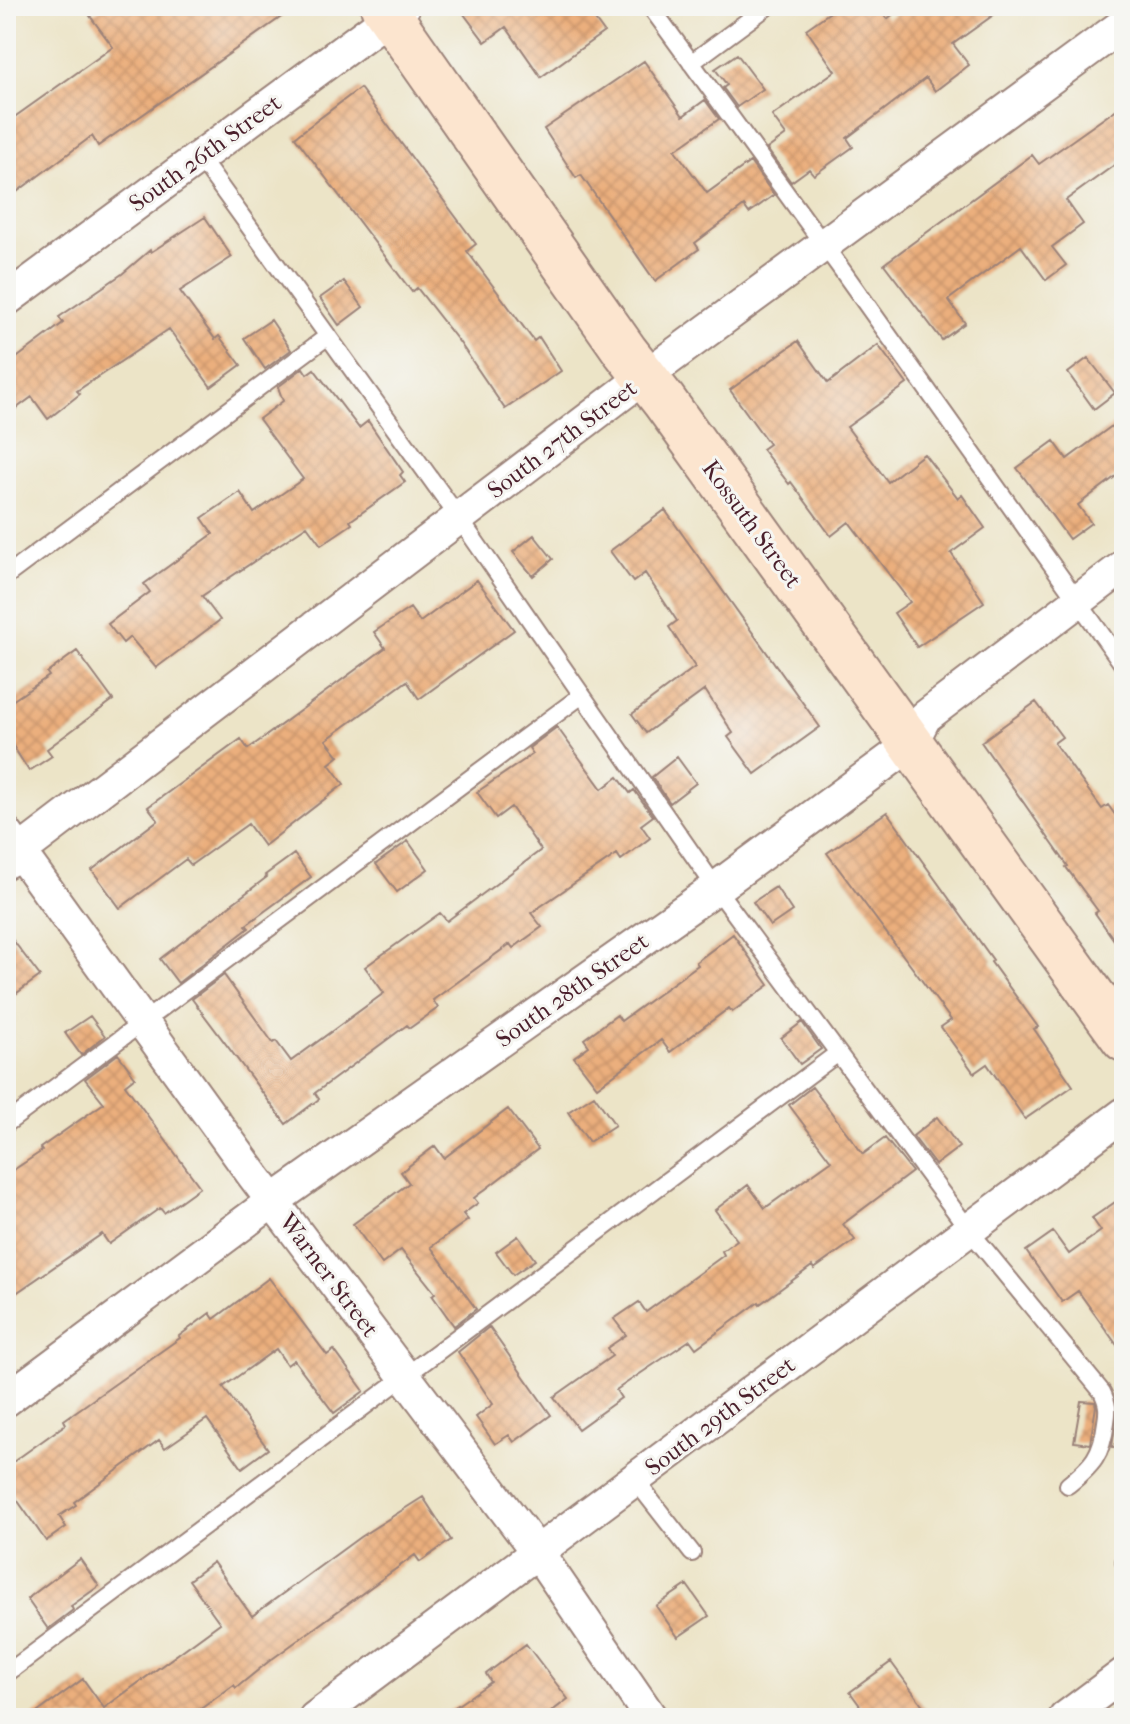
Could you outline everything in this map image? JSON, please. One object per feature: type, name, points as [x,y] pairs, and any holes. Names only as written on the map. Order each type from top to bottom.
[{"type":"street","name":"South 26th Street","points":[[6,300],[392,10]]},
{"type":"street","name":"Kossuth Street","points":[[392,10],[644,377],[1124,1039]]},
{"type":"street","name":"South 27th Street","points":[[11,849],[1124,24]]},
{"type":"street","name":"South 28th Street","points":[[6,1400],[273,1201],[716,888],[911,744],[925,717],[1124,566]]},
{"type":"street","name":"Warner Street","points":[[11,849],[538,1553],[651,1718]]},
{"type":"street","name":"South 29th Street","points":[[315,1718],[1124,1114]]},
{"type":"street","points":[[1065,1718],[1124,1674]]},
{"type":"lane","points":[[650,6],[1124,666]]},
{"type":"lane","points":[[691,63],[768,6]]},
{"type":"lane","points":[[199,157],[459,518],[716,888],[969,1230],[1102,1392],[1109,1404],[1103,1446],[1087,1470],[1068,1485]]},
{"type":"lane","points":[[6,576],[328,336]]},
{"type":"lane","points":[[6,1124],[582,695]]},
{"type":"lane","points":[[6,1674],[838,1053]]},
{"type":"lane","points":[[635,1480],[692,1553]]},
{"type":"building","points":[[103,6],[297,6],[98,146],[92,136],[6,200],[6,123],[113,47],[90,16]]},
{"type":"building","points":[[458,6],[585,6],[604,32],[541,77],[506,27],[485,42]]},
{"type":"building","points":[[839,6],[879,6],[887,19],[904,6],[1006,6],[953,44],[969,65],[935,91],[926,78],[847,138],[853,147],[814,175],[809,169],[791,182],[767,149],[786,135],[772,116],[835,71],[806,29]]},
{"type":"building","points":[[737,54],[763,89],[737,107],[723,88],[727,85],[715,69]]},
{"type":"building","points":[[644,61],[683,116],[705,100],[719,119],[675,150],[707,193],[750,162],[774,195],[749,213],[744,206],[695,243],[699,249],[655,281],[581,175],[576,178],[544,129]]},
{"type":"building","points":[[360,88],[476,244],[467,251],[534,341],[539,337],[561,371],[505,409],[460,343],[417,288],[412,292],[295,137]]},
{"type":"building","points":[[1124,104],[1124,158],[1066,200],[1083,224],[1052,247],[1066,265],[1046,280],[1021,246],[948,300],[965,323],[942,340],[884,264],[1032,155],[1039,164]]},
{"type":"building","points":[[205,217],[232,257],[180,291],[215,339],[219,336],[241,365],[211,387],[169,329],[77,391],[80,394],[48,419],[32,397],[6,416],[6,366],[63,323],[59,317],[122,274],[150,250]]},
{"type":"building","points":[[344,281],[363,307],[339,325],[320,298]]},
{"type":"building","points":[[271,320],[291,350],[265,369],[244,338]]},
{"type":"building","points":[[798,341],[828,383],[878,345],[907,384],[847,427],[888,482],[924,454],[958,498],[962,495],[985,528],[951,553],[984,602],[917,647],[894,613],[910,602],[849,522],[831,536],[762,449],[769,444],[730,390]]},
{"type":"building","points":[[1088,358],[1115,393],[1094,409],[1068,373]]},
{"type":"building","points":[[303,368],[307,374],[314,369],[359,428],[368,421],[403,472],[400,475],[405,482],[321,545],[307,526],[202,596],[220,620],[156,668],[130,637],[123,643],[108,624],[150,592],[144,584],[213,534],[202,518],[240,492],[254,513],[303,479],[259,419],[283,401],[278,387]]},
{"type":"building","points":[[1124,417],[1124,470],[1078,505],[1091,523],[1069,539],[1017,468],[1054,441],[1067,459]]},
{"type":"building","points":[[665,510],[820,727],[755,774],[728,737],[733,733],[705,690],[646,733],[632,714],[695,667],[669,627],[677,621],[645,573],[633,582],[610,551]]},
{"type":"building","points":[[534,535],[553,559],[533,576],[513,552]]},
{"type":"building","points":[[477,580],[514,630],[419,699],[407,681],[326,740],[339,756],[329,764],[344,784],[264,846],[248,824],[191,865],[186,859],[120,908],[92,870],[158,820],[148,807],[241,739],[248,749],[385,648],[374,632],[410,608],[420,622]]},
{"type":"building","points":[[77,651],[113,700],[47,749],[52,756],[29,771],[6,735],[6,705],[49,676],[47,673]]},
{"type":"building","points":[[1036,702],[1062,737],[1054,743],[1102,809],[1108,805],[1124,827],[1124,954],[1095,913],[1098,911],[1068,866],[981,742]]},
{"type":"building","points":[[557,727],[602,789],[618,777],[630,793],[634,790],[653,816],[641,825],[650,838],[621,860],[617,854],[531,913],[542,927],[513,948],[510,944],[433,1000],[438,1008],[410,1028],[407,1025],[315,1093],[319,1099],[286,1124],[192,999],[224,975],[273,1043],[276,1041],[291,1061],[384,993],[365,967],[440,913],[447,921],[541,850],[511,807],[496,818],[477,792],[533,754],[529,748]]},
{"type":"building","points":[[677,757],[696,783],[670,803],[652,777]]},
{"type":"building","points":[[887,812],[993,960],[991,962],[1038,1027],[1034,1029],[1073,1086],[1025,1119],[987,1064],[974,1073],[941,1027],[951,1020],[827,853]]},
{"type":"building","points":[[408,841],[428,869],[397,892],[376,864]]},
{"type":"building","points":[[294,854],[311,877],[246,925],[249,928],[178,983],[160,959]]},
{"type":"building","points":[[776,887],[792,911],[770,926],[753,902]]},
{"type":"building","points":[[6,931],[40,976],[6,1001]]},
{"type":"building","points":[[733,934],[769,985],[732,1012],[729,1008],[670,1052],[661,1040],[597,1087],[574,1057],[589,1046],[584,1039],[617,1015],[621,1021],[698,965],[696,962]]},
{"type":"building","points":[[90,1016],[105,1036],[81,1055],[65,1033]]},
{"type":"building","points":[[802,1022],[821,1049],[800,1064],[781,1038]]},
{"type":"building","points":[[118,1054],[135,1077],[125,1085],[200,1187],[164,1213],[160,1208],[109,1244],[102,1234],[6,1300],[6,1175],[104,1103],[85,1079]]},
{"type":"building","points":[[812,1087],[863,1154],[885,1138],[912,1172],[843,1224],[855,1240],[759,1302],[696,1348],[690,1340],[616,1390],[621,1398],[578,1429],[554,1397],[612,1356],[607,1348],[626,1335],[614,1319],[639,1302],[646,1312],[724,1255],[722,1251],[737,1240],[715,1210],[748,1185],[765,1208],[831,1161],[789,1105]]},
{"type":"building","points":[[594,1095],[615,1125],[589,1142],[568,1112]]},
{"type":"building","points":[[508,1109],[538,1149],[474,1198],[478,1203],[463,1214],[468,1220],[431,1247],[476,1309],[454,1326],[432,1295],[435,1293],[401,1250],[382,1264],[353,1224],[409,1183],[401,1172],[435,1146],[444,1158]]},
{"type":"building","points":[[937,1117],[959,1147],[935,1165],[913,1136]]},
{"type":"building","points":[[1124,1196],[1124,1355],[1078,1291],[1062,1302],[1026,1251],[1053,1232],[1069,1254],[1101,1231],[1092,1218]]},
{"type":"building","points":[[518,1236],[535,1260],[513,1275],[496,1252]]},
{"type":"building","points":[[269,1278],[327,1355],[334,1350],[364,1391],[334,1413],[294,1360],[287,1365],[276,1349],[223,1387],[268,1449],[242,1468],[207,1419],[165,1448],[159,1440],[74,1502],[76,1505],[59,1516],[66,1527],[46,1541],[6,1484],[6,1467],[66,1424],[64,1420],[180,1338],[210,1313],[214,1319]]},
{"type":"building","points":[[489,1327],[551,1415],[514,1442],[509,1435],[495,1444],[476,1417],[493,1404],[458,1352]]},
{"type":"building","points":[[1081,1401],[1095,1402],[1096,1406],[1090,1444],[1074,1442]]},
{"type":"building","points":[[1118,1406],[1124,1406],[1124,1449],[1112,1447]]},
{"type":"building","points":[[423,1497],[451,1540],[420,1562],[415,1555],[236,1688],[234,1685],[188,1718],[30,1718],[83,1679],[104,1708],[220,1623],[189,1580],[213,1562],[252,1616],[360,1537]]},
{"type":"building","points":[[80,1559],[99,1586],[71,1606],[73,1610],[48,1629],[27,1599]]},
{"type":"building","points":[[687,1585],[709,1616],[678,1637],[656,1606]]},
{"type":"building","points":[[526,1644],[568,1699],[543,1718],[439,1718],[491,1682],[486,1674]]},
{"type":"building","points":[[891,1662],[932,1718],[869,1718],[850,1692]]}]
